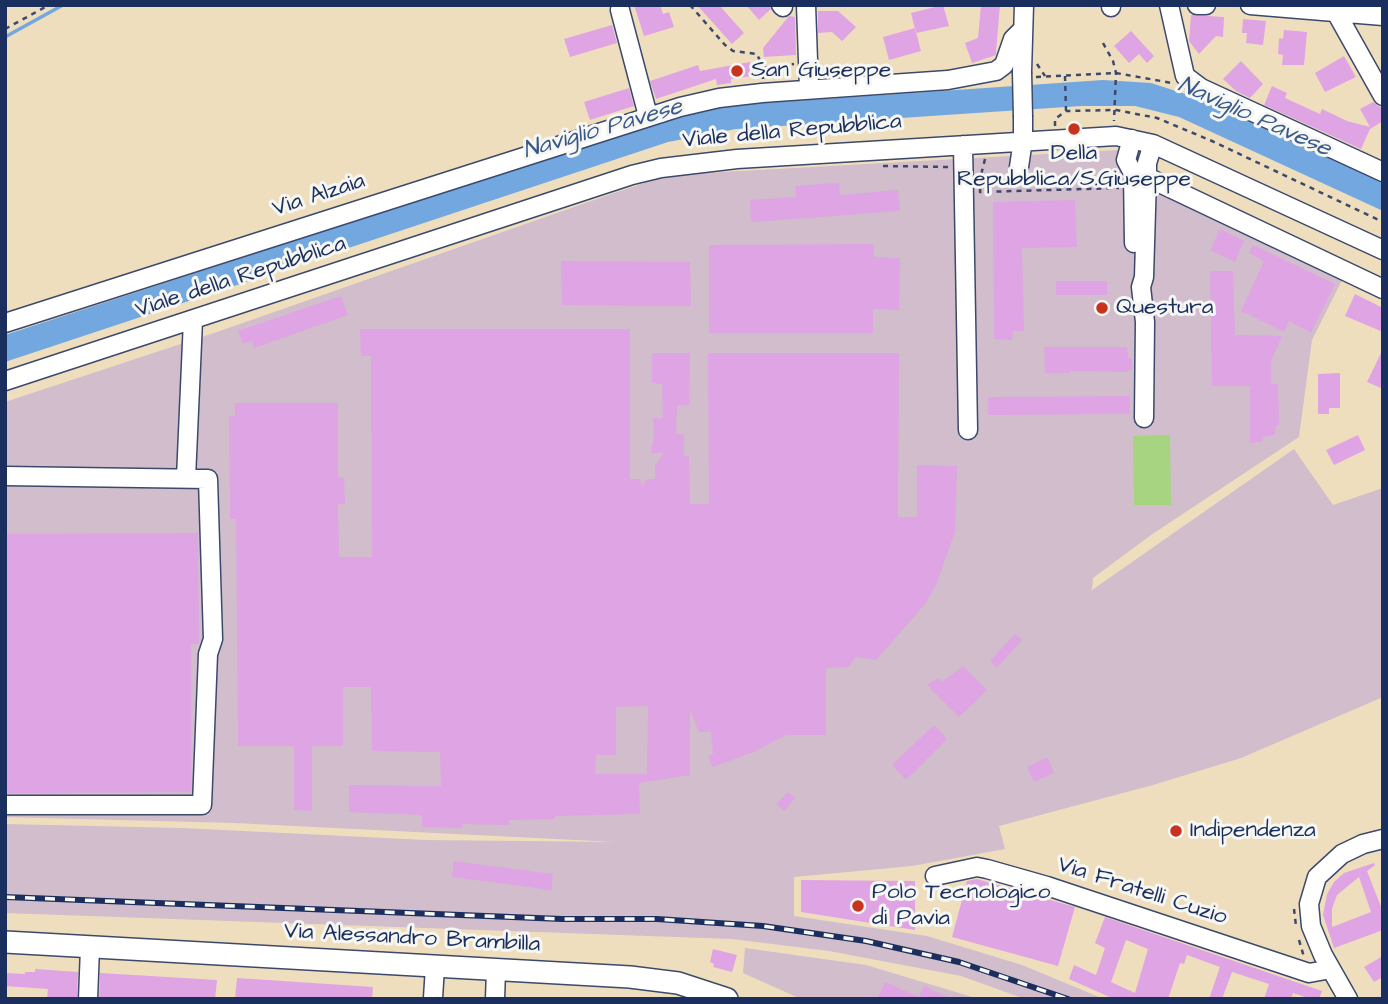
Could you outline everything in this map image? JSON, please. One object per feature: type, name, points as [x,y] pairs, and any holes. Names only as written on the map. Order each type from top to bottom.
[{"type":"main road","name":"Via Alessandro Brambilla","points":[[5,943],[630,977],[678,984],[727,999]]},
{"type":"street","points":[[806,5],[809,88]]},
{"type":"street","points":[[1019,167],[1030,71],[1023,29],[1024,5]]},
{"type":"street","points":[[1168,5],[1179,80],[1383,172]]},
{"type":"street","points":[[1196,5],[1206,5]]},
{"type":"street","points":[[1250,5],[1342,9],[1383,16]]},
{"type":"street","points":[[1342,9],[1383,96]]},
{"type":"street","points":[[620,10],[648,116]]},
{"type":"street","name":"Via Alzaia","points":[[5,323],[648,116],[719,98],[809,88],[948,80],[996,71],[1004,65],[1013,39],[1023,29]]},
{"type":"street","name":"Viale della Repubblica","points":[[5,381],[632,175],[661,168],[737,159],[1112,136],[1153,144],[1383,250]]},
{"type":"street","points":[[1132,139],[1126,160],[1140,183],[1383,289]]},
{"type":"street","points":[[1144,418],[1145,322],[1141,287],[1144,277],[1140,183],[1153,144]]},
{"type":"street","points":[[963,145],[968,430]]},
{"type":"street","points":[[186,478],[193,320]]},
{"type":"street","points":[[5,476],[208,479],[213,639],[208,654],[202,805],[5,805]]},
{"type":"street","points":[[1348,999],[1311,926],[1309,904],[1317,877],[1342,854],[1363,844],[1383,839]]},
{"type":"street","name":"Via Fratelli Cuzio","points":[[935,876],[977,867],[987,869],[1047,886],[1309,973],[1331,969]]},
{"type":"street","points":[[88,999],[90,948]]},
{"type":"street","points":[[433,998],[435,967]]},
{"type":"street","points":[[495,999],[501,970]]},
{"type":"street","points":[[501,970],[505,999]]},
{"type":"path","points":[[5,29],[49,5]]},
{"type":"path","points":[[690,5],[733,51],[757,54],[763,68],[762,93]]},
{"type":"path","points":[[1103,43],[1113,61],[1116,74],[1116,110]]},
{"type":"path","points":[[763,68],[808,62]]},
{"type":"path","points":[[1030,71],[1045,76],[1116,74],[1179,80]]},
{"type":"path","points":[[1030,71],[1045,76]]},
{"type":"path","points":[[1065,76],[1066,111]]},
{"type":"path","points":[[1055,125],[1055,119],[1066,111],[1116,110],[1157,118],[1383,222]]},
{"type":"path","points":[[989,143],[980,192],[1140,183]]},
{"type":"path","points":[[884,166],[983,167]]},
{"type":"shaded area","points":[[1118,150],[1128,174],[1342,280],[1312,340],[1299,437],[1151,535],[1093,578],[1092,590],[1294,449],[1333,505],[1383,488],[1383,697],[1241,758],[1153,785],[999,826],[1005,849],[912,866],[794,877],[794,916],[927,936],[1022,965],[1104,999],[1025,999],[961,976],[829,951],[732,939],[5,913],[5,824],[182,828],[426,840],[616,842],[234,823],[5,817],[5,402],[217,332],[669,175]]},
{"type":"shaded area","points":[[745,948],[866,965],[979,999],[801,999],[743,973]]},
{"type":"green space","points":[[1170,435],[1171,505],[1134,505],[1133,436]]},
{"type":"water","points":[[1103,80],[1151,83],[1210,102],[1383,183],[1383,211],[1179,117],[1135,106],[1081,106],[736,129],[668,142],[5,362],[5,335],[680,115],[720,106]]},
{"type":"building","points":[[634,5],[660,5],[663,14],[669,12],[674,27],[644,36]]},
{"type":"building","points":[[697,5],[719,5],[744,33],[732,44]]},
{"type":"building","points":[[746,5],[770,5],[771,9],[759,20]]},
{"type":"building","points":[[943,5],[949,26],[916,33],[911,13]]},
{"type":"building","points":[[981,5],[1000,5],[996,55],[972,63],[965,43],[978,38]]},
{"type":"building","points":[[818,11],[838,11],[856,27],[842,41],[832,32],[818,33]]},
{"type":"building","points":[[1191,15],[1224,17],[1223,37],[1216,36],[1199,54],[1189,41]]},
{"type":"building","points":[[789,16],[795,17],[796,55],[764,57],[763,48]]},
{"type":"building","points":[[1243,19],[1266,21],[1263,45],[1246,43],[1247,33],[1242,33]]},
{"type":"building","points":[[612,25],[617,43],[570,57],[564,39]]},
{"type":"building","points":[[915,28],[921,51],[889,60],[883,37]]},
{"type":"building","points":[[1284,30],[1307,32],[1304,65],[1282,65],[1283,55],[1278,54],[1279,38],[1283,39]]},
{"type":"building","points":[[1131,31],[1154,56],[1147,63],[1139,54],[1129,63],[1114,46]]},
{"type":"building","points":[[1344,56],[1356,77],[1325,92],[1315,73]]},
{"type":"building","points":[[1241,61],[1263,84],[1250,98],[1236,91],[1223,79]]},
{"type":"building","points":[[750,62],[752,76],[731,79],[731,83],[717,85],[716,79],[656,99],[650,81],[698,65],[700,71]]},
{"type":"building","points":[[1272,86],[1287,93],[1285,98],[1320,114],[1322,109],[1347,121],[1370,127],[1360,109],[1373,102],[1383,109],[1383,121],[1370,129],[1361,149],[1264,105]]},
{"type":"building","points":[[629,88],[634,106],[590,120],[584,102]]},
{"type":"building","points":[[839,183],[840,195],[898,190],[900,211],[751,222],[750,200],[796,197],[795,186]]},
{"type":"building","points":[[1075,200],[1077,247],[1022,248],[1024,331],[1013,331],[1012,340],[994,339],[993,202]]},
{"type":"building","points":[[1220,229],[1244,241],[1235,262],[1210,250]]},
{"type":"building","points":[[874,244],[874,257],[900,258],[899,310],[873,309],[873,333],[709,333],[709,245]]},
{"type":"building","points":[[1253,245],[1335,284],[1311,333],[1289,321],[1284,332],[1241,311],[1264,261],[1249,253]]},
{"type":"building","points":[[561,261],[690,262],[691,306],[562,305]]},
{"type":"building","points":[[1210,271],[1233,271],[1235,335],[1282,336],[1271,361],[1271,384],[1278,384],[1279,425],[1276,425],[1275,435],[1263,437],[1262,442],[1250,443],[1250,386],[1212,386]]},
{"type":"building","points":[[1056,281],[1107,281],[1107,295],[1056,295]]},
{"type":"building","points":[[1355,294],[1383,308],[1383,332],[1345,316]]},
{"type":"building","points":[[341,296],[348,315],[254,348],[252,341],[243,344],[238,331]]},
{"type":"building","points":[[360,329],[630,329],[630,479],[640,479],[642,486],[647,479],[655,479],[655,466],[664,453],[651,453],[653,418],[663,418],[662,384],[652,383],[652,353],[690,353],[689,405],[677,405],[676,434],[684,434],[684,456],[689,457],[690,504],[709,504],[708,353],[899,353],[898,517],[917,517],[917,465],[957,466],[955,532],[936,585],[925,604],[876,660],[856,657],[848,667],[826,668],[826,735],[786,735],[753,752],[713,767],[708,756],[713,754],[711,732],[699,732],[690,710],[690,775],[639,783],[640,814],[555,816],[555,819],[509,820],[509,825],[463,824],[462,828],[422,827],[422,815],[349,812],[349,785],[441,786],[440,752],[372,751],[371,687],[343,687],[343,746],[312,746],[312,811],[294,810],[294,746],[238,746],[236,519],[230,519],[229,416],[235,416],[235,403],[338,403],[338,477],[344,478],[345,504],[338,504],[339,557],[372,557],[371,356],[361,356]],"holes":[[[648,706],[647,774],[595,774],[596,755],[616,755],[616,707]]]},
{"type":"building","points":[[1044,347],[1127,347],[1128,358],[1132,358],[1132,370],[1045,373]]},
{"type":"building","points":[[1383,349],[1383,389],[1367,382]]},
{"type":"building","points":[[1340,373],[1340,408],[1329,408],[1329,414],[1318,414],[1318,374]]},
{"type":"building","points":[[1130,396],[1130,414],[988,415],[988,397]]},
{"type":"building","points":[[1358,435],[1365,450],[1334,465],[1326,450]]},
{"type":"building","points":[[198,533],[199,644],[191,644],[191,792],[5,793],[5,534]]},
{"type":"building","points":[[1015,634],[1022,640],[997,668],[990,661]]},
{"type":"building","points":[[963,666],[987,690],[959,717],[927,685],[938,678],[942,682]]},
{"type":"building","points":[[934,725],[947,739],[906,780],[892,765]]},
{"type":"building","points":[[1047,757],[1054,773],[1034,782],[1027,767]]},
{"type":"building","points":[[788,792],[795,798],[784,811],[776,804]]},
{"type":"building","points":[[454,861],[553,874],[551,890],[452,877]]},
{"type":"building","points":[[1374,863],[1367,871],[1383,912],[1383,930],[1334,948],[1323,915],[1327,894],[1334,882],[1344,873]],"holes":[[[1359,877],[1371,912],[1332,927],[1332,909],[1337,895]]]},
{"type":"building","name":"Polo Tecnologico di Pavia","points":[[977,879],[1075,907],[1058,966],[952,937],[967,881]]},
{"type":"building","name":"Polo Tecnologico di Pavia","points":[[801,880],[915,881],[915,930],[801,912]]},
{"type":"building","points":[[1105,917],[1322,991],[1319,999],[1293,993],[1291,999],[1264,999],[1269,984],[1232,972],[1222,999],[1209,999],[1220,967],[1187,955],[1184,964],[1180,963],[1168,999],[1114,999],[1069,979],[1074,965],[1096,975],[1105,948],[1095,943]],"holes":[[[1126,940],[1148,949],[1135,993],[1111,982]]]},
{"type":"building","points":[[713,949],[737,955],[732,972],[713,967],[714,964],[710,962]]},
{"type":"building","points":[[1383,956],[1383,977],[1374,982],[1364,967]]},
{"type":"building","points":[[35,969],[78,972],[77,999],[47,999],[48,989],[5,986],[5,973],[25,974],[35,972]]},
{"type":"building","points":[[100,973],[217,980],[215,999],[99,999]]},
{"type":"building","points":[[237,978],[373,987],[372,999],[235,999]]},
{"type":"building","points":[[885,982],[919,997],[924,986],[951,999],[877,999]]},
{"type":"waterway","points":[[5,37],[63,5]]},
{"type":"railway","points":[[5,897],[562,919],[657,919],[763,926],[866,941],[959,962],[1068,999]]},
{"type":"place","name":"San Giuseppe","points":[[737,71]]},
{"type":"place","name":"Della Repubblica/S.Giuseppe","points":[[1074,129]]},
{"type":"place","name":"Questura","points":[[1102,308]]},
{"type":"place","name":"Indipendenza","points":[[1176,831]]},
{"type":"place","name":"Polo Tecnologico di Pavia","points":[[858,906]]},
{"type":"water label","name":"Naviglio Pavese","points":[[1254,118]]},
{"type":"water label","name":"Naviglio Pavese","points":[[603,130]]}]
